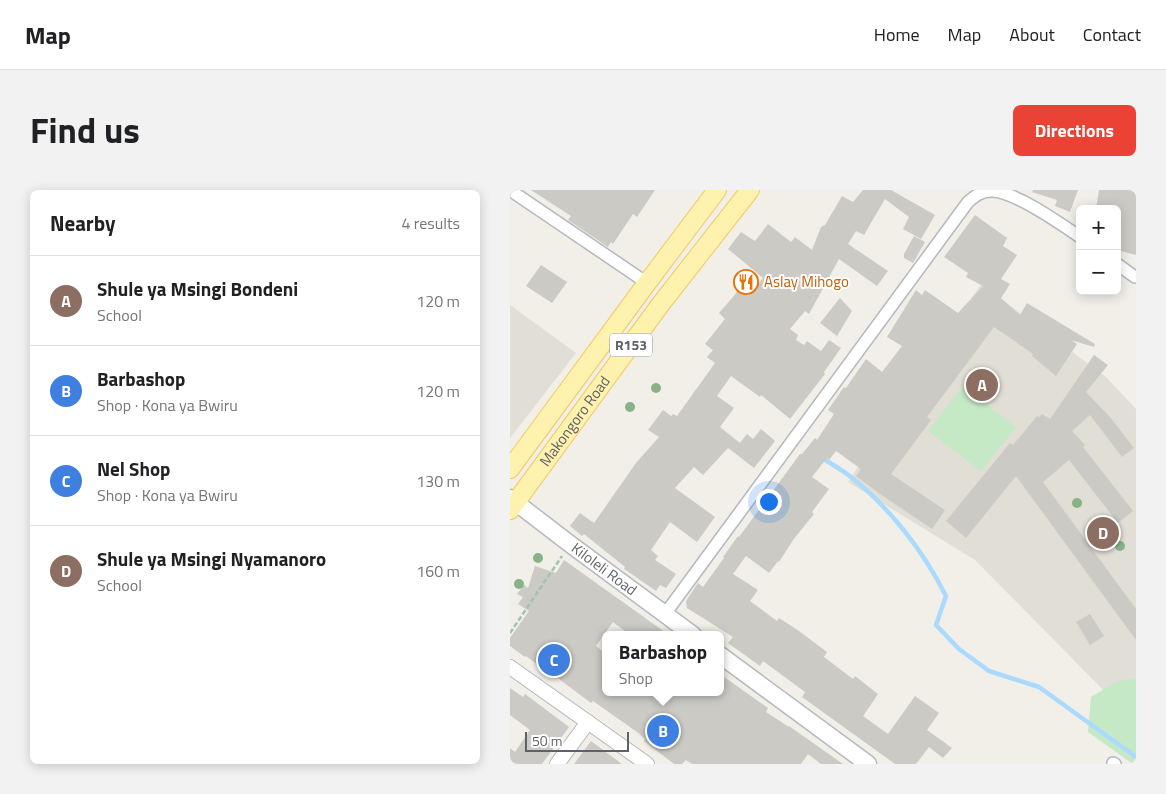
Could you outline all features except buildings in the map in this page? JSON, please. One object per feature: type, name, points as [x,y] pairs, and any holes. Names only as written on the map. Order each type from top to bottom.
[{"type":"main road","name":"Makongoro Road","points":[[510,469],[717,190]]},
{"type":"main road","name":"Makongoro Road","points":[[512,503],[660,305],[750,190]]},
{"type":"main road","name":"Kiloleli Road","points":[[512,503],[688,631]]},
{"type":"main road","points":[[724,658],[868,764]]},
{"type":"street","points":[[510,190],[523,194],[647,282]]},
{"type":"street","points":[[665,614],[968,202],[979,193],[993,190],[1013,196],[1076,235]]},
{"type":"street","points":[[1121,267],[1135,277]]},
{"type":"street","points":[[510,666],[647,764]]},
{"type":"street","points":[[557,764],[588,722]]},
{"type":"path","points":[[510,632],[570,544]]},
{"type":"shaded area","points":[[981,284],[1106,377],[1136,409],[1136,723],[975,560],[848,482]]},
{"type":"shaded area","points":[[510,305],[576,353],[510,438]]},
{"type":"green space","points":[[963,386],[1016,427],[981,471],[928,431]]},
{"type":"green space","points":[[1136,678],[1136,764],[1133,764],[1088,732],[1091,697],[1116,682]]},
{"type":"waterway","points":[[822,458],[848,474],[879,502],[917,547],[946,596],[936,625],[959,649],[989,671],[1039,687],[1136,757]]},
{"type":"place","name":"Aslay Mihogo","points":[[746,282]]},
{"type":"place","name":"Shule ya Msingi Bondeni","points":[[982,385]]},
{"type":"place","name":"Shule ya Msingi Nyamanoro","points":[[1103,533]]},
{"type":"place","name":"Nel Shop","points":[[554,660]]},
{"type":"place","name":"Barbashop","points":[[663,731]]}]
